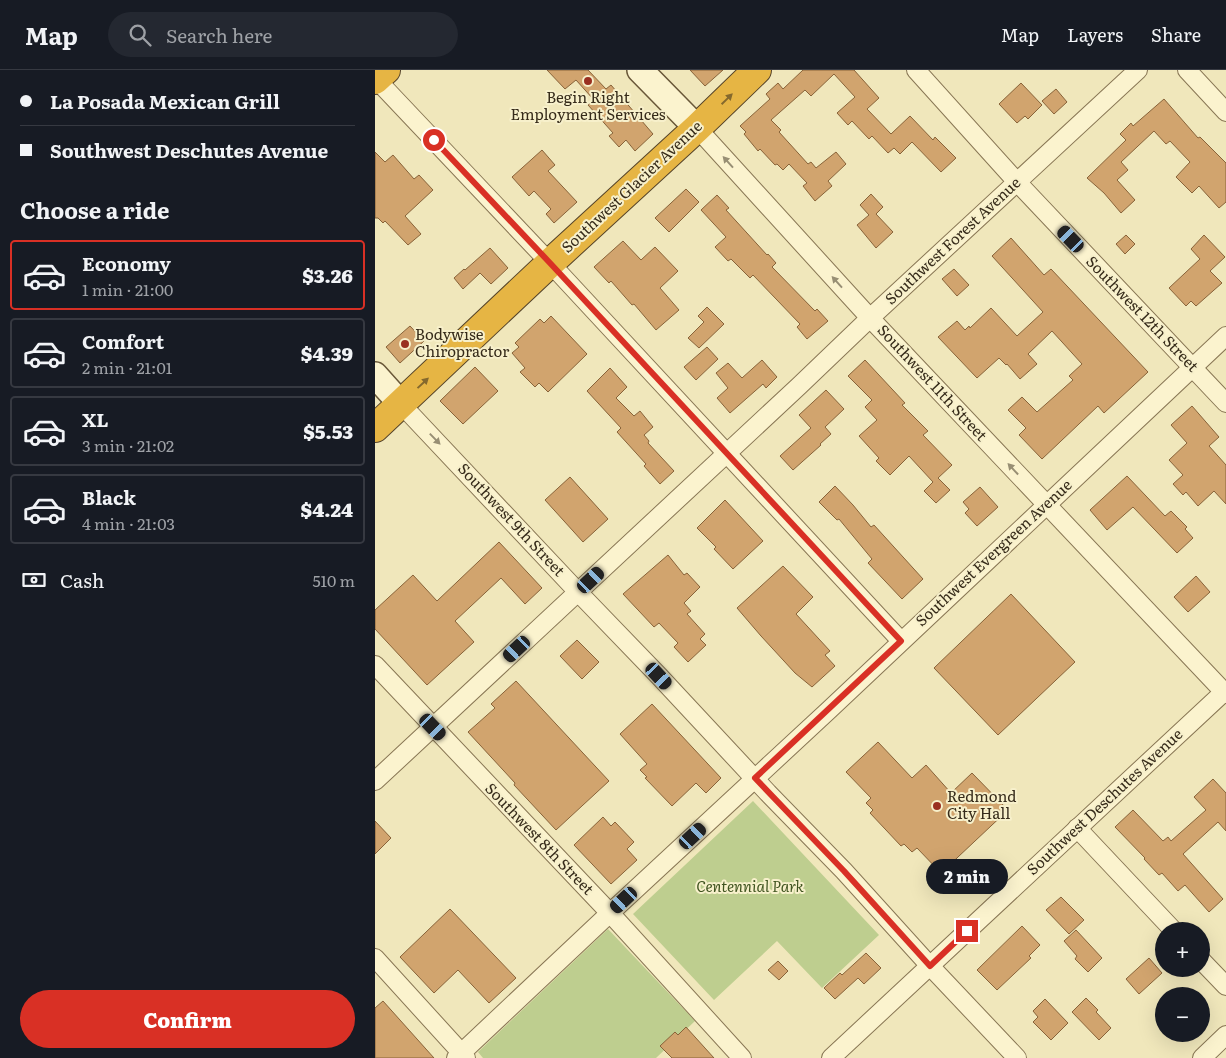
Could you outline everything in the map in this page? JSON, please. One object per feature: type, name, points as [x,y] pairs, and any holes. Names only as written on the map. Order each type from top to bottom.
[{"type":"highway","name":"Southwest Glacier Avenue","points":[[375,428],[757,70]]},
{"type":"main road","name":"Southwest 11th Street","points":[[640,70],[697,128]]},
{"type":"main road","name":"Southwest 9th Street","points":[[375,375],[401,404]]},
{"type":"street","name":"Southwest 12th Street","points":[[915,70],[1017,182],[1226,403]]},
{"type":"street","name":"Southwest Forest Avenue","points":[[375,781],[1138,70]]},
{"type":"street","points":[[1187,70],[1226,112]]},
{"type":"street","points":[[379,77],[901,641]]},
{"type":"street","name":"Southwest 11th Street","points":[[697,128],[870,318],[1225,692]]},
{"type":"street","name":"Southwest Evergreen Avenue","points":[[461,1056],[610,913],[1226,336]]},
{"type":"street","name":"Southwest 9th Street","points":[[401,404],[844,871],[1017,1058]]},
{"type":"street","name":"Southwest 8th Street","points":[[375,665],[610,913],[742,1058]]},
{"type":"street","name":"Southwest Deschutes Avenue","points":[[831,1058],[1225,692]]},
{"type":"street","points":[[1077,828],[1166,922]]},
{"type":"street","points":[[375,958],[461,1056]]},
{"type":"street","points":[[1210,969],[1226,986]]},
{"type":"street","points":[[1202,1058],[1226,1035]]},
{"type":"green space","name":"Centennial Park","points":[[753,801],[879,935],[822,988],[777,941],[714,1000],[633,914]]},
{"type":"green space","points":[[608,929],[695,1021],[656,1058],[483,1058],[478,1052]]},
{"type":"building","points":[[547,70],[588,70],[606,89],[611,85],[653,134],[635,151],[626,140],[619,147],[609,136],[613,133],[588,105],[594,100],[576,80],[565,89]]},
{"type":"building","points":[[690,70],[723,70],[705,86]]},
{"type":"building","points":[[803,70],[854,70],[879,98],[867,109],[891,134],[910,116],[933,140],[935,137],[956,158],[941,172],[912,142],[900,154],[894,148],[888,153],[872,136],[869,139],[852,121],[848,125],[837,113],[855,97],[834,74],[811,96],[805,90],[771,120],[781,130],[779,132],[808,164],[811,162],[816,168],[836,152],[846,164],[828,181],[832,186],[815,201],[803,186],[807,183],[789,164],[783,170],[777,164],[775,165],[760,149],[758,151],[740,126],[770,99],[766,94],[778,83],[783,89]]},
{"type":"building","points":[[1021,83],[1042,105],[1028,119],[1025,116],[1017,123],[999,104]]},
{"type":"building","points":[[1056,89],[1067,102],[1054,114],[1042,101]]},
{"type":"building","points":[[1164,99],[1198,138],[1200,137],[1226,163],[1226,202],[1219,208],[1199,186],[1192,193],[1176,177],[1190,162],[1170,141],[1166,144],[1154,131],[1121,162],[1128,170],[1117,180],[1135,200],[1121,213],[1104,193],[1087,178],[1126,140],[1120,134],[1131,123],[1133,126]]},
{"type":"building","points":[[542,150],[555,165],[548,171],[577,202],[554,223],[546,214],[551,209],[534,191],[529,196],[512,177]]},
{"type":"building","points":[[375,152],[385,162],[393,155],[414,179],[419,175],[433,190],[405,216],[421,234],[408,245],[385,221],[383,223],[378,218],[375,218]]},
{"type":"building","points":[[686,189],[699,202],[669,232],[655,218]]},
{"type":"building","points":[[871,194],[883,207],[876,214],[893,232],[876,248],[857,225],[869,215],[860,205]]},
{"type":"building","points":[[717,195],[729,208],[726,210],[776,263],[772,267],[815,311],[817,309],[828,321],[807,339],[797,327],[800,324],[753,275],[750,278],[731,259],[728,261],[715,247],[726,237],[701,210]]},
{"type":"building","points":[[1126,235],[1135,244],[1125,254],[1116,244]]},
{"type":"building","points":[[1204,235],[1225,257],[1210,271],[1222,283],[1196,306],[1191,301],[1186,306],[1169,288],[1200,259],[1191,249]]},
{"type":"building","points":[[1011,238],[1044,275],[1051,269],[1148,372],[1104,413],[1098,406],[1042,459],[1019,435],[1026,428],[1008,410],[1022,397],[1037,412],[1073,380],[1069,376],[1082,364],[1052,331],[1028,354],[1037,364],[1020,379],[999,358],[977,378],[938,337],[957,321],[965,330],[969,326],[970,328],[991,308],[1017,336],[1043,312],[992,256]]},
{"type":"building","points":[[623,241],[641,260],[655,247],[678,271],[660,288],[679,310],[656,330],[634,304],[632,305],[611,281],[609,283],[594,267]]},
{"type":"building","points":[[490,248],[508,268],[491,284],[480,273],[463,289],[454,278]]},
{"type":"building","points":[[954,269],[969,285],[957,296],[942,279]]},
{"type":"building","points":[[707,307],[724,324],[699,348],[688,338],[704,322],[698,316]]},
{"type":"building","points":[[551,316],[587,354],[548,392],[539,383],[535,387],[520,372],[525,368],[512,353],[519,347],[515,343],[540,319],[544,323]]},
{"type":"building","name":"Bodywise Chiropractor","points":[[410,326],[424,341],[400,363],[386,347]]},
{"type":"building","points":[[707,347],[718,359],[696,380],[684,367]]},
{"type":"building","points":[[762,360],[777,377],[766,388],[763,384],[730,413],[717,398],[728,388],[716,373],[728,363],[742,378]]},
{"type":"building","points":[[865,360],[905,403],[902,405],[928,431],[923,435],[952,465],[938,478],[950,490],[936,503],[924,491],[933,482],[909,456],[890,475],[876,461],[879,458],[859,436],[877,420],[865,407],[872,400],[848,376]]},
{"type":"building","points":[[475,367],[498,391],[463,424],[440,401]]},
{"type":"building","points":[[610,368],[627,387],[616,398],[634,416],[640,411],[653,427],[644,435],[649,441],[648,443],[674,471],[660,484],[644,466],[646,464],[617,432],[621,428],[587,391]]},
{"type":"building","points":[[826,390],[844,409],[825,427],[831,434],[793,470],[780,456],[811,428],[799,415]]},
{"type":"building","points":[[1192,406],[1219,437],[1209,446],[1226,465],[1226,504],[1214,491],[1198,506],[1186,492],[1183,495],[1173,484],[1183,475],[1169,460],[1187,443],[1171,425]]},
{"type":"building","points":[[1127,476],[1165,516],[1171,511],[1187,527],[1185,529],[1193,538],[1177,553],[1133,507],[1107,530],[1090,510]]},
{"type":"building","points":[[570,477],[608,519],[583,542],[545,500]]},
{"type":"building","points":[[835,486],[871,527],[874,525],[923,579],[902,599],[868,563],[872,559],[839,519],[837,520],[819,502]]},
{"type":"building","points":[[980,487],[998,507],[977,526],[965,513],[969,509],[963,502]]},
{"type":"building","points":[[725,500],[763,541],[733,569],[714,549],[716,547],[697,528]]},
{"type":"building","points":[[499,542],[542,588],[525,604],[501,578],[455,621],[474,642],[427,685],[375,629],[375,610],[413,575],[437,601]]},
{"type":"building","points":[[668,555],[684,575],[687,573],[700,587],[684,603],[691,611],[687,614],[705,634],[700,639],[706,645],[688,662],[674,647],[678,643],[659,623],[654,627],[623,594]]},
{"type":"building","points":[[783,566],[813,597],[796,614],[830,651],[825,655],[835,666],[812,687],[795,673],[737,608]]},
{"type":"building","points":[[1196,576],[1210,592],[1188,612],[1174,597]]},
{"type":"building","points":[[1011,594],[1075,662],[998,735],[934,668]]},
{"type":"building","points":[[577,640],[599,662],[582,679],[560,656]]},
{"type":"building","points":[[516,681],[609,781],[556,830],[468,732],[495,708],[491,704]]},
{"type":"building","points":[[652,704],[721,778],[706,793],[696,783],[672,806],[645,778],[647,777],[640,770],[647,764],[620,734]]},
{"type":"building","name":"Redmond City Hall","points":[[878,742],[912,778],[926,765],[951,793],[972,773],[1008,810],[941,873],[917,848],[912,852],[904,844],[901,846],[870,813],[873,810],[866,803],[871,798],[846,772]]},
{"type":"building","points":[[1213,779],[1226,793],[1226,831],[1218,822],[1183,854],[1223,899],[1209,912],[1185,885],[1178,891],[1162,873],[1159,875],[1115,827],[1133,810],[1163,841],[1168,837],[1171,841],[1206,810],[1194,797]]},
{"type":"building","points":[[603,817],[611,826],[615,822],[634,842],[627,849],[637,860],[611,884],[574,845]]},
{"type":"building","points":[[375,821],[391,838],[375,854]]},
{"type":"building","points":[[1061,897],[1084,920],[1069,934],[1046,910]]},
{"type":"building","points":[[450,909],[516,978],[489,1003],[458,970],[434,993],[400,957]]},
{"type":"building","points":[[1022,926],[1040,945],[1029,956],[1031,958],[997,990],[977,970]]},
{"type":"building","points":[[1076,930],[1102,958],[1088,972],[1075,959],[1077,956],[1064,941]]},
{"type":"building","points":[[866,953],[881,968],[864,984],[858,978],[835,999],[824,988],[840,973],[842,975]]},
{"type":"building","points":[[1149,958],[1155,965],[1155,977],[1158,977],[1139,994],[1126,979]]},
{"type":"building","points":[[778,961],[788,971],[779,980],[768,970]]},
{"type":"building","points":[[1086,998],[1098,1010],[1096,1012],[1111,1028],[1099,1040],[1072,1012]]},
{"type":"building","points":[[1045,999],[1068,1023],[1051,1040],[1033,1022],[1038,1017],[1033,1011]]},
{"type":"building","points":[[383,1001],[434,1058],[375,1058],[375,1008]]},
{"type":"building","points":[[686,1027],[714,1058],[672,1058],[660,1046],[675,1032],[678,1035]]},
{"type":"place","name":"Begin Right Employment Services","points":[[588,81]]},
{"type":"place","name":"Bodywise Chiropractor","points":[[405,344]]},
{"type":"place","name":"Redmond City Hall","points":[[937,806]]},
{"type":"route","points":[[434,140],[901,641],[755,778],[844,871],[930,966],[967,931]]}]
